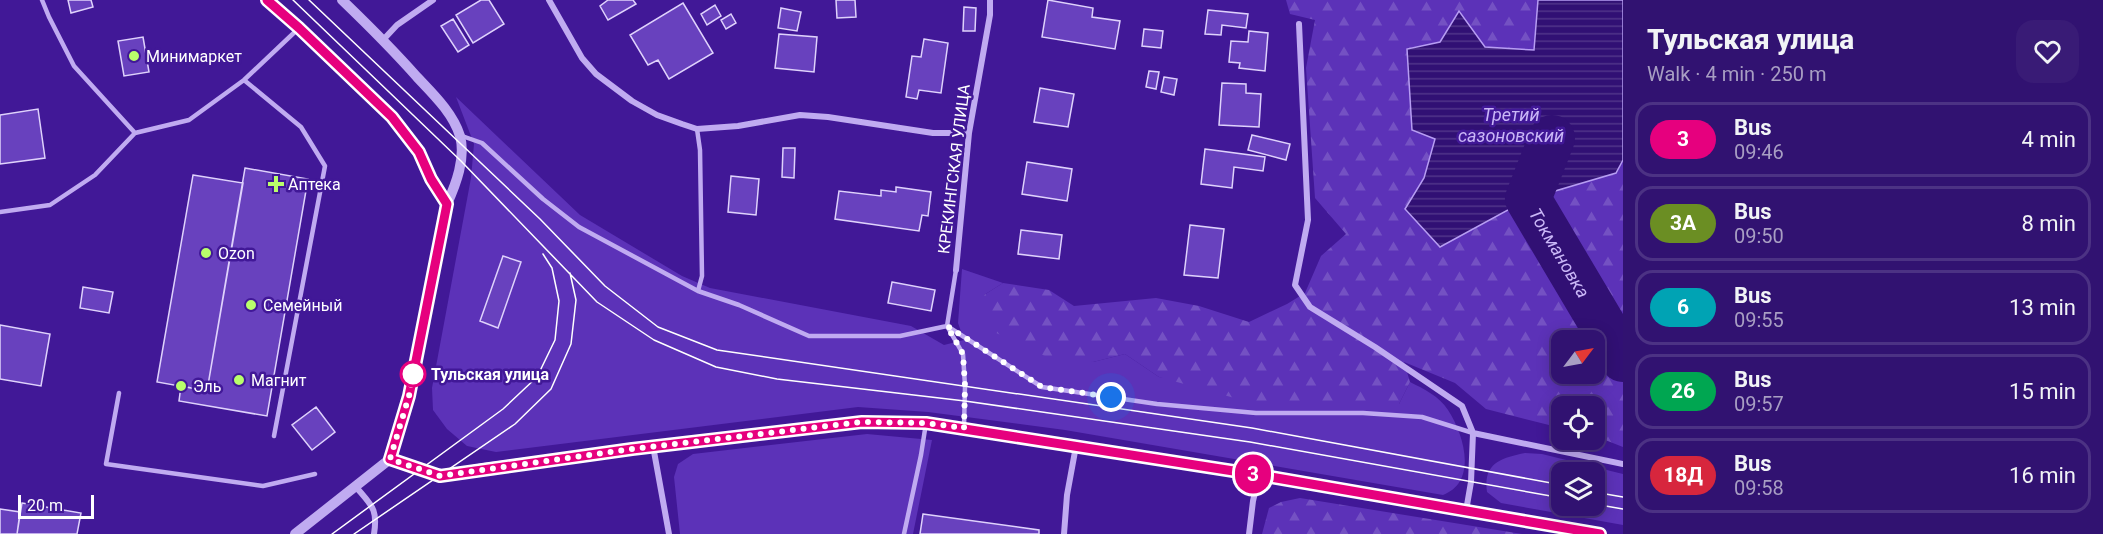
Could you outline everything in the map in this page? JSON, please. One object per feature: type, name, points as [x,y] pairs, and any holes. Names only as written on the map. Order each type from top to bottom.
[{"type":"street","points":[[267,0],[392,117],[419,152],[431,179],[447,204]]},
{"type":"street","points":[[295,534],[390,459],[409,396],[447,204],[461,161],[460,135],[445,107],[342,0]]},
{"type":"street","points":[[383,40],[398,25],[433,0]]},
{"type":"street","points":[[549,0],[582,58],[596,74],[632,101],[657,115],[697,129],[738,126],[800,115],[933,133],[969,133]]},
{"type":"street","name":"КРЕКИНГСКАЯ УЛИЦА","points":[[956,270],[969,133],[990,15],[990,0]]},
{"type":"street","points":[[1299,24],[1308,220],[1295,285],[1310,307],[1376,347],[1462,406],[1473,433],[1471,482],[1466,511]]},
{"type":"street","points":[[390,459],[440,476],[653,446],[862,422],[926,423],[1259,475],[1601,534]]},
{"type":"street","points":[[1473,433],[1623,464]]},
{"type":"street","points":[[653,446],[669,534]]},
{"type":"street","points":[[1064,534],[1067,495],[1076,447]]},
{"type":"street","points":[[1249,534],[1259,475]]},
{"type":"street","points":[[356,487],[371,505],[376,517],[374,534]]},
{"type":"lane","points":[[42,0],[74,66],[135,133]]},
{"type":"lane","points":[[0,212],[50,205],[95,175],[135,133],[189,120],[244,80],[299,28]]},
{"type":"lane","points":[[244,80],[301,127],[325,166],[274,436]]},
{"type":"lane","points":[[697,129],[700,150],[702,276],[698,291]]},
{"type":"lane","points":[[460,135],[482,143],[543,199],[579,227],[698,291],[740,305],[809,336],[900,336],[947,326],[1042,387],[1157,404],[1256,413],[1363,413],[1422,417],[1473,433]]},
{"type":"lane","points":[[956,270],[947,326],[963,354],[964,428]]},
{"type":"lane","points":[[118,393],[106,464],[263,486],[315,474]]},
{"type":"lane","points":[[904,534],[926,423]]},
{"type":"green space","points":[[1286,0],[1538,0],[1534,50],[1485,47],[1435,139],[1424,178],[1405,209],[1440,247],[1528,199],[1616,173],[1623,161],[1623,447],[1605,440],[1605,396],[1551,396],[1551,425],[1486,409],[1455,383],[1404,362],[1410,382],[1399,404],[1256,404],[1159,377],[1125,354],[1093,362],[1049,358],[992,331],[984,295],[1003,283],[1049,290],[1074,306],[1156,298],[1199,306],[1249,322],[1305,293],[1321,256],[1346,234],[1315,198],[1306,68],[1315,20],[1290,14]]},
{"type":"green space","points":[[456,97],[580,215],[682,276],[710,288],[911,326],[944,345],[964,340],[958,323],[962,269],[1003,283],[984,295],[1093,362],[1125,354],[1159,377],[1362,404],[1399,404],[1410,382],[1431,393],[1448,410],[1454,420],[1465,457],[1461,480],[1454,489],[1443,495],[1065,430],[928,412],[858,407],[496,452],[467,446],[447,429],[433,410],[432,388],[471,178],[474,144]]},
{"type":"green space","points":[[867,434],[932,440],[913,534],[680,534],[674,477],[678,464],[693,454]]},
{"type":"green space","points":[[1525,453],[1542,454],[1574,462],[1551,462],[1551,512],[1501,503],[1487,492],[1488,474],[1491,468],[1501,460]]},
{"type":"green space","points":[[1605,470],[1623,474],[1623,525],[1573,516],[1605,516]]},
{"type":"green space","points":[[1300,498],[1522,534],[1262,534],[1269,508],[1281,502]]},
{"type":"water","name":"Третий сазоновский","points":[[1538,0],[1623,0],[1623,160],[1616,173],[1528,199],[1440,247],[1405,209],[1424,178],[1435,139],[1412,130],[1407,49],[1440,42],[1459,11],[1485,47],[1534,50]]},
{"type":"building","points":[[68,0],[91,0],[93,7],[71,13]]},
{"type":"building","points":[[481,0],[489,0],[504,24],[473,43],[456,15]]},
{"type":"building","points":[[608,0],[633,0],[636,4],[608,20],[600,6]]},
{"type":"building","points":[[836,0],[855,0],[856,17],[837,18]]},
{"type":"building","points":[[1048,0],[1093,8],[1092,17],[1120,21],[1115,49],[1042,37]]},
{"type":"building","points":[[683,3],[713,53],[669,79],[658,60],[648,65],[630,35]]},
{"type":"building","points":[[715,5],[721,16],[707,25],[701,14]]},
{"type":"building","points":[[964,7],[976,8],[975,31],[963,31]]},
{"type":"building","points":[[781,8],[801,12],[797,31],[778,28]]},
{"type":"building","points":[[1208,10],[1248,14],[1246,28],[1222,25],[1221,35],[1205,34]]},
{"type":"building","points":[[731,14],[736,23],[726,29],[721,20]]},
{"type":"building","points":[[453,19],[469,45],[458,52],[441,26]]},
{"type":"building","points":[[1144,29],[1163,31],[1161,48],[1142,46]]},
{"type":"building","points":[[1249,31],[1268,33],[1265,71],[1239,68],[1240,63],[1229,62],[1231,41],[1248,42]]},
{"type":"building","points":[[779,34],[817,37],[814,72],[775,68]]},
{"type":"building","name":"Минимаркет","points":[[143,37],[149,72],[124,76],[118,41]]},
{"type":"building","points":[[924,39],[948,43],[941,93],[919,90],[917,99],[906,97],[912,56],[921,57]]},
{"type":"building","points":[[1149,71],[1159,72],[1156,89],[1146,87]]},
{"type":"building","points":[[1164,77],[1177,79],[1174,95],[1161,92]]},
{"type":"building","points":[[1222,83],[1246,84],[1246,93],[1261,94],[1259,127],[1219,125]]},
{"type":"building","points":[[1040,88],[1074,94],[1068,127],[1034,122]]},
{"type":"building","points":[[38,109],[45,158],[0,164],[0,115]]},
{"type":"building","points":[[1252,135],[1290,144],[1286,160],[1248,150]]},
{"type":"building","points":[[783,148],[795,148],[794,178],[782,177]]},
{"type":"building","points":[[1205,149],[1265,157],[1263,171],[1234,167],[1232,188],[1201,184]]},
{"type":"building","points":[[1027,162],[1072,169],[1067,201],[1022,194]]},
{"type":"building","points":[[245,168],[308,179],[267,416],[179,401],[181,386],[207,391]]},
{"type":"building","points":[[193,175],[243,183],[207,391],[157,382]]},
{"type":"building","points":[[731,176],[759,179],[756,215],[728,212]]},
{"type":"building","points":[[896,187],[931,192],[928,216],[922,215],[919,231],[835,219],[839,191],[881,196],[881,190],[896,192]]},
{"type":"building","points":[[1190,225],[1224,229],[1218,278],[1184,275]]},
{"type":"building","points":[[1021,230],[1062,235],[1059,259],[1018,254]]},
{"type":"building","points":[[503,256],[521,262],[498,328],[480,321]]},
{"type":"building","points":[[892,282],[935,290],[931,311],[888,303]]},
{"type":"building","points":[[83,287],[113,292],[109,313],[80,308]]},
{"type":"building","points":[[0,325],[50,334],[41,386],[0,379]]},
{"type":"building","points":[[316,407],[335,432],[312,450],[292,425]]},
{"type":"building","points":[[22,503],[81,513],[77,534],[17,534]]},
{"type":"building","points":[[0,509],[20,512],[17,534],[0,534]]},
{"type":"building","points":[[923,514],[1039,530],[1039,534],[920,534]]},
{"type":"waterway","name":"Токмановка","points":[[1552,138],[1528,199],[1623,359]]},
{"type":"tram line","points":[[293,0],[461,161],[597,302],[654,340],[716,367],[777,379],[965,401],[1250,442],[1551,496]]},
{"type":"tram line","points":[[309,0],[540,219],[605,286],[658,327],[717,350],[1252,428],[1551,483]]},
{"type":"tram line","points":[[332,534],[503,409],[537,377],[555,340],[559,301],[552,268],[543,254]]},
{"type":"tram line","points":[[354,534],[515,424],[551,389],[571,344],[576,300],[570,273]]},
{"type":"tram line","points":[[1605,494],[1623,497]]},
{"type":"tram line","points":[[1605,506],[1623,509]]},
{"type":"bus line","name":"3","points":[[267,0],[392,117],[419,152],[431,179],[447,204],[409,396],[390,459],[440,476],[632,449],[862,422],[926,423],[1259,475],[1600,534]]},
{"type":"place","name":"Минимаркет","points":[[134,56]]},
{"type":"place","name":"Аптека","points":[[276,184]]},
{"type":"place","name":"Ozon","points":[[206,253]]},
{"type":"place","name":"Семейный","points":[[251,305]]},
{"type":"place","name":"Тульская улица","points":[[413,374]]},
{"type":"place","name":"Магнит","points":[[239,380]]},
{"type":"place","name":"Эль","points":[[181,386]]},
{"type":"route","points":[[413,374],[409,396],[390,459],[440,476],[632,449],[862,422],[926,423],[964,428],[963,354],[947,326],[1042,387],[1111,397]]}]
